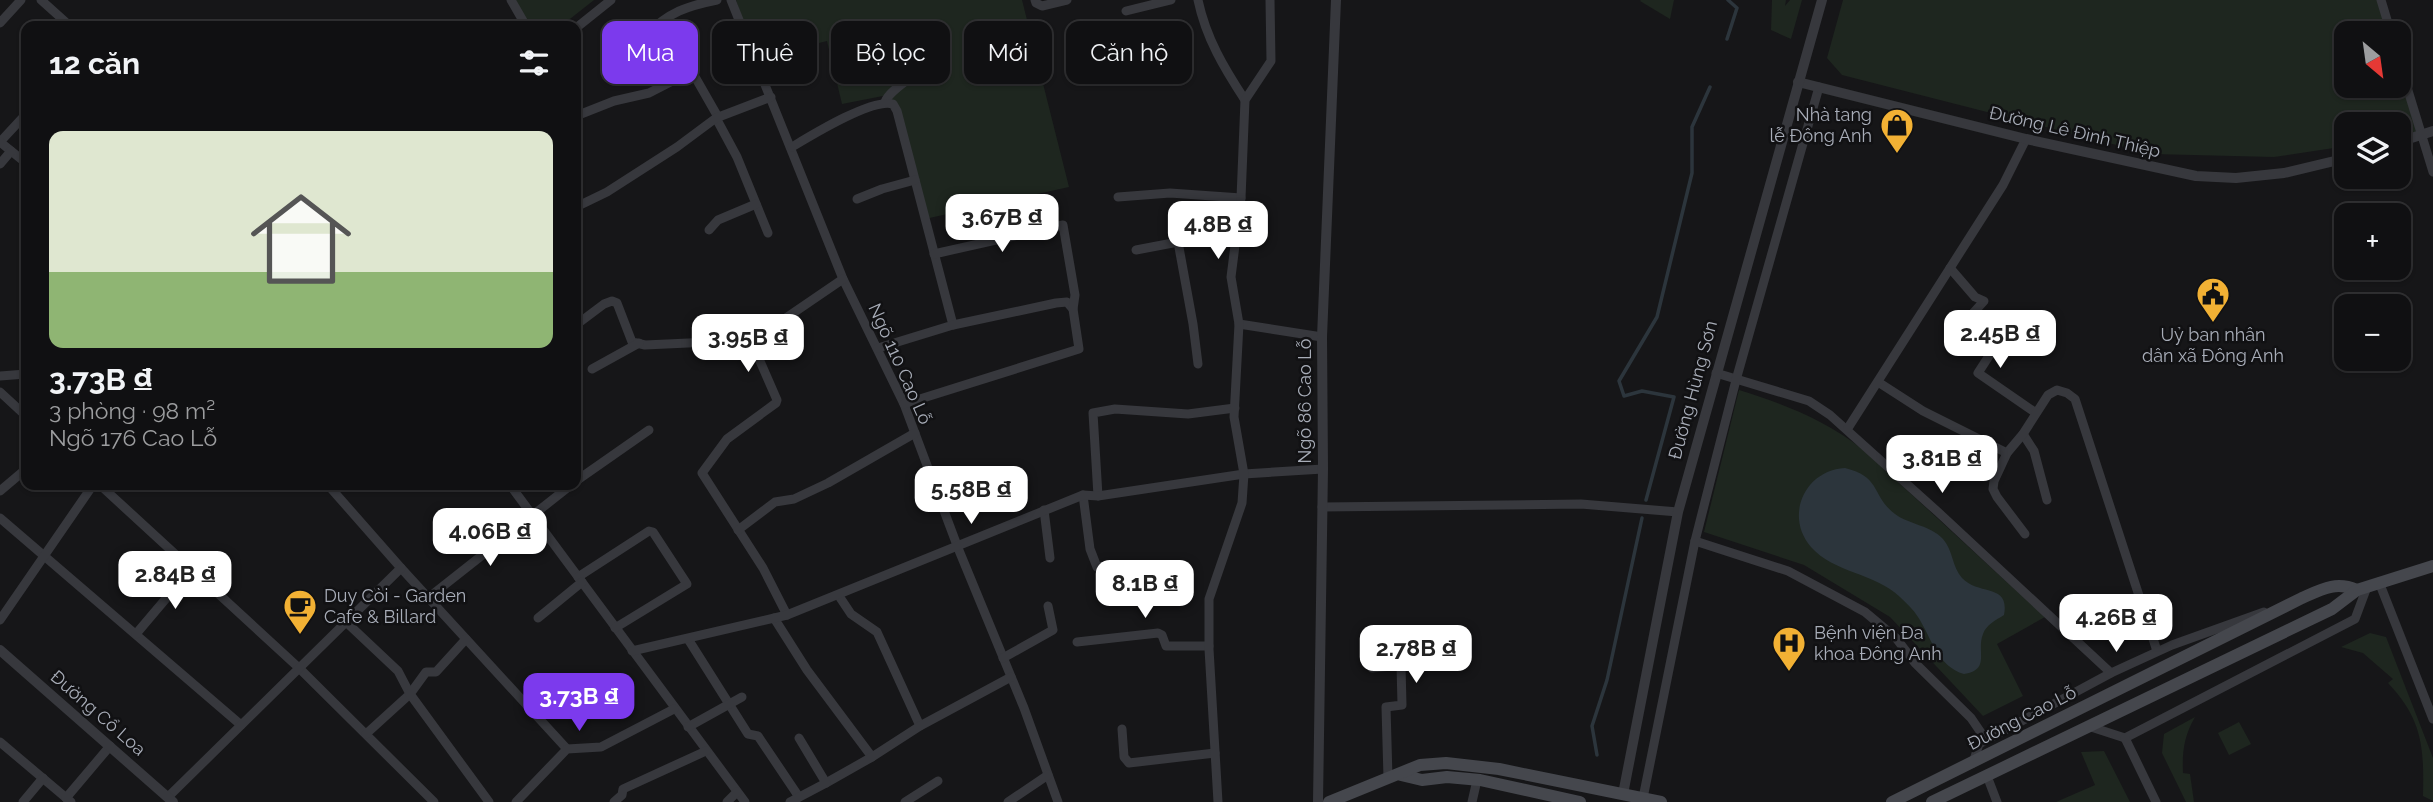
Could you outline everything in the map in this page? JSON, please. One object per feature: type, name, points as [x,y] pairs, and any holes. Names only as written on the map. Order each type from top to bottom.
[{"type":"main road","name":"Đường Cao Lỗ","points":[[1932,802],[2332,609],[2368,586],[2433,566]]},
{"type":"main road","name":"Đường Cao Lỗ","points":[[1892,802],[2302,598],[2332,585],[2368,586]]},
{"type":"main road","points":[[1329,802],[1420,765],[1446,763],[1472,765],[1661,802]]},
{"type":"main road","points":[[1394,776],[1422,780],[1447,777],[1477,780],[1580,802]]},
{"type":"street","points":[[0,23],[21,0]]},
{"type":"street","points":[[41,0],[64,21]]},
{"type":"street","points":[[511,0],[524,21]]},
{"type":"street","points":[[581,24],[611,0]]},
{"type":"street","points":[[661,21],[686,6],[717,0]]},
{"type":"street","name":"Ngõ 110 Cao Lỗ","points":[[732,0],[844,279],[904,404],[1058,802]]},
{"type":"street","points":[[1035,0],[1042,6],[1067,0]]},
{"type":"street","points":[[1126,11],[1171,0]]},
{"type":"street","points":[[1198,0],[1204,26],[1220,60],[1245,100]]},
{"type":"street","points":[[1219,802],[1209,646],[1209,599],[1242,503],[1244,474],[1235,408],[1239,324],[1231,277],[1241,198],[1245,100],[1271,61],[1270,0]]},
{"type":"street","name":"Ngõ 86 Cao Lỗ","points":[[1318,802],[1323,469],[1322,337],[1336,0]]},
{"type":"street","name":"Đường Hùng Sơn","points":[[1623,794],[1678,512],[1822,0]]},
{"type":"street","points":[[2381,0],[2387,21]]},
{"type":"street","points":[[581,114],[614,101],[649,93],[685,74],[694,75],[737,157],[768,233]]},
{"type":"street","name":"Đường Lê Đình Thiệp","points":[[1798,82],[2026,139],[2196,177],[2236,178],[2284,173],[2334,161]]},
{"type":"street","points":[[885,102],[888,95],[904,84]]},
{"type":"street","points":[[1643,798],[1695,541],[1736,380],[1819,88]]},
{"type":"street","points":[[2412,94],[2427,133],[2433,172]]},
{"type":"street","points":[[581,205],[607,192],[717,118],[771,97]]},
{"type":"street","points":[[792,147],[841,119],[885,102],[893,104],[953,325]]},
{"type":"street","points":[[21,119],[0,142],[21,159]]},
{"type":"street","points":[[1848,428],[2003,185],[2026,139]]},
{"type":"street","points":[[0,164],[11,151]]},
{"type":"street","points":[[857,199],[915,180]]},
{"type":"street","points":[[1118,197],[1170,193],[1241,198]]},
{"type":"street","points":[[709,230],[718,220],[756,204]]},
{"type":"street","points":[[904,404],[1079,349],[1073,309],[1075,295],[1063,225],[934,254]]},
{"type":"street","points":[[1136,250],[1178,242],[1236,238]]},
{"type":"street","points":[[1178,242],[1198,364]]},
{"type":"street","points":[[1950,268],[1975,297],[1984,301],[1965,322]]},
{"type":"street","points":[[581,321],[612,301],[617,303],[632,342],[710,342],[749,336],[780,322],[844,279]]},
{"type":"street","points":[[878,348],[953,325],[1056,303],[1067,302],[1073,309]]},
{"type":"street","points":[[2014,317],[1978,373],[2036,413]]},
{"type":"street","points":[[1239,324],[1322,337]]},
{"type":"street","points":[[749,336],[776,403],[727,439],[702,473],[763,568],[787,615]]},
{"type":"street","points":[[592,369],[639,343]]},
{"type":"street","points":[[1716,373],[1809,401],[1848,428],[2111,673]]},
{"type":"street","points":[[0,376],[21,374]]},
{"type":"street","points":[[1878,382],[1923,411],[2007,453]]},
{"type":"street","points":[[2025,534],[1993,489],[1994,481],[2007,453],[2048,395],[2057,390],[2074,399],[2157,652]]},
{"type":"street","points":[[0,392],[21,411]]},
{"type":"street","points":[[1098,496],[1093,414],[1115,409],[1188,414],[1235,408]]},
{"type":"street","points":[[581,478],[649,430]]},
{"type":"street","points":[[738,530],[775,502],[794,499],[828,484],[915,433]]},
{"type":"street","points":[[2023,434],[2034,451],[2047,500]]},
{"type":"street","points":[[632,651],[787,615],[958,548],[1083,495],[1098,496],[1244,474],[1323,469]]},
{"type":"street","points":[[0,491],[21,473]]},
{"type":"street","points":[[0,620],[90,490]]},
{"type":"street","points":[[105,490],[299,668],[434,802]]},
{"type":"street","points":[[332,490],[567,749]]},
{"type":"street","points":[[514,490],[745,802]]},
{"type":"street","points":[[428,598],[565,490]]},
{"type":"street","points":[[1083,495],[1090,549],[1097,567],[1124,565],[1135,572]]},
{"type":"street","points":[[1322,507],[1581,504],[1678,512]]},
{"type":"street","points":[[1044,510],[1050,558]]},
{"type":"street","points":[[0,518],[241,725]]},
{"type":"street","points":[[538,618],[580,580],[649,531],[653,532],[687,584],[615,628]]},
{"type":"street","points":[[1695,541],[1788,570],[1865,612],[1896,638],[1915,663],[1971,718],[1986,740]]},
{"type":"street","points":[[171,800],[241,725],[401,568]]},
{"type":"street","points":[[136,634],[191,569]]},
{"type":"street","points":[[2368,586],[2433,719]]},
{"type":"street","points":[[2091,727],[2125,738],[2356,619],[2368,586]]},
{"type":"street","points":[[839,596],[851,614],[877,632],[920,726]]},
{"type":"street","points":[[1973,763],[1979,744],[2111,673],[2157,652],[2302,598]]},
{"type":"street","points":[[1003,658],[1053,629],[1048,606]]},
{"type":"street","points":[[774,618],[807,670],[872,757]]},
{"type":"street","points":[[346,622],[398,671],[410,694],[489,802]]},
{"type":"street","points":[[1077,642],[1158,633],[1162,635],[1166,646],[1209,646]]},
{"type":"street","points":[[366,734],[410,694],[426,672],[436,672],[466,639]]},
{"type":"street","points":[[688,639],[748,734],[758,736],[794,800],[872,757],[920,726],[1011,677]]},
{"type":"street","name":"Đường Cổ Loa","points":[[0,650],[171,800]]},
{"type":"street","points":[[1372,668],[1401,665],[1402,705],[1386,707],[1394,776]]},
{"type":"street","points":[[688,727],[742,697]]},
{"type":"street","points":[[2059,700],[2067,715]]},
{"type":"street","points":[[520,801],[567,749],[601,747],[674,709]]},
{"type":"street","points":[[1122,729],[1124,757],[1129,763],[1215,753]]},
{"type":"street","points":[[799,738],[825,783]]},
{"type":"street","points":[[2125,738],[2156,802]]},
{"type":"street","points":[[0,742],[68,800],[110,746]]},
{"type":"street","points":[[614,802],[622,795],[623,789],[706,751]]},
{"type":"street","points":[[1008,802],[1048,775]]},
{"type":"street","points":[[1987,776],[1997,802]]},
{"type":"street","points":[[23,802],[43,778]]},
{"type":"street","points":[[1472,802],[1477,780]]},
{"type":"street","points":[[905,802],[938,781]]},
{"type":"street","points":[[727,802],[737,792]]},
{"type":"shaded area","points":[[511,0],[594,0],[567,21],[523,21]]},
{"type":"shaded area","points":[[736,0],[1022,0],[1027,21],[964,21],[964,84],[1043,84],[1069,187],[925,219],[888,95],[842,104],[837,84],[950,84],[950,21],[831,21],[831,58],[827,41],[817,44],[817,21],[743,21]]},
{"type":"shaded area","points":[[1674,0],[1670,19],[1640,1]]},
{"type":"shaded area","points":[[1772,0],[1786,0],[1785,6],[1790,0],[1802,0],[1791,39],[1771,30]]},
{"type":"shaded area","points":[[1843,0],[2380,0],[2387,21],[2334,21],[2334,98],[2410,98],[2422,135],[2411,136],[2411,112],[2334,112],[2334,148],[2274,157],[2152,154],[1842,75],[1827,58]]},
{"type":"shaded area","points":[[1739,390],[1803,414],[1862,449],[2045,617],[1997,644],[2023,696],[1983,716],[1890,617],[1804,565],[1704,532]]},
{"type":"shaded area","points":[[1845,468],[1865,476],[1895,514],[1938,534],[1949,548],[1962,578],[2002,598],[2005,605],[2004,615],[1984,631],[1980,664],[1972,672],[1964,674],[1955,670],[1941,658],[1916,614],[1900,597],[1879,583],[1820,556],[1803,535],[1799,509],[1803,497],[1819,477]]},
{"type":"shaded area","points":[[2370,633],[2386,637],[2433,758],[2433,801],[2423,796],[2423,763],[2419,735],[2408,710],[2388,683],[2393,679],[2363,653],[2341,647]]},
{"type":"shaded area","points":[[2195,717],[2183,751],[2183,773],[2190,774],[2194,802],[2186,802],[2162,753],[2164,734]]},
{"type":"shaded area","points":[[2239,722],[2251,744],[2229,755],[2218,733]]},
{"type":"shaded area","points":[[2104,751],[2130,802],[2056,802],[2095,785],[2081,752]]},
{"type":"waterway","points":[[1727,39],[1737,8],[1728,0]]},
{"type":"waterway","points":[[1646,500],[1674,397],[1642,391],[1624,396],[1619,381],[1657,317],[1692,173],[1692,127],[1710,87]]},
{"type":"waterway","points":[[1597,755],[1592,726],[1607,680],[1642,518]]},
{"type":"place","name":"Nhà tang lễ Đông Anh","points":[[1897,155]]},
{"type":"place","name":"Uỷ ban nhân dân xã Đông Anh","points":[[2213,324]]},
{"type":"place","name":"Duy Còi - Garden Cafe & Billard","points":[[300,636]]},
{"type":"place","name":"Bệnh viện Đa khoa Đông Anh","points":[[1789,673]]}]
